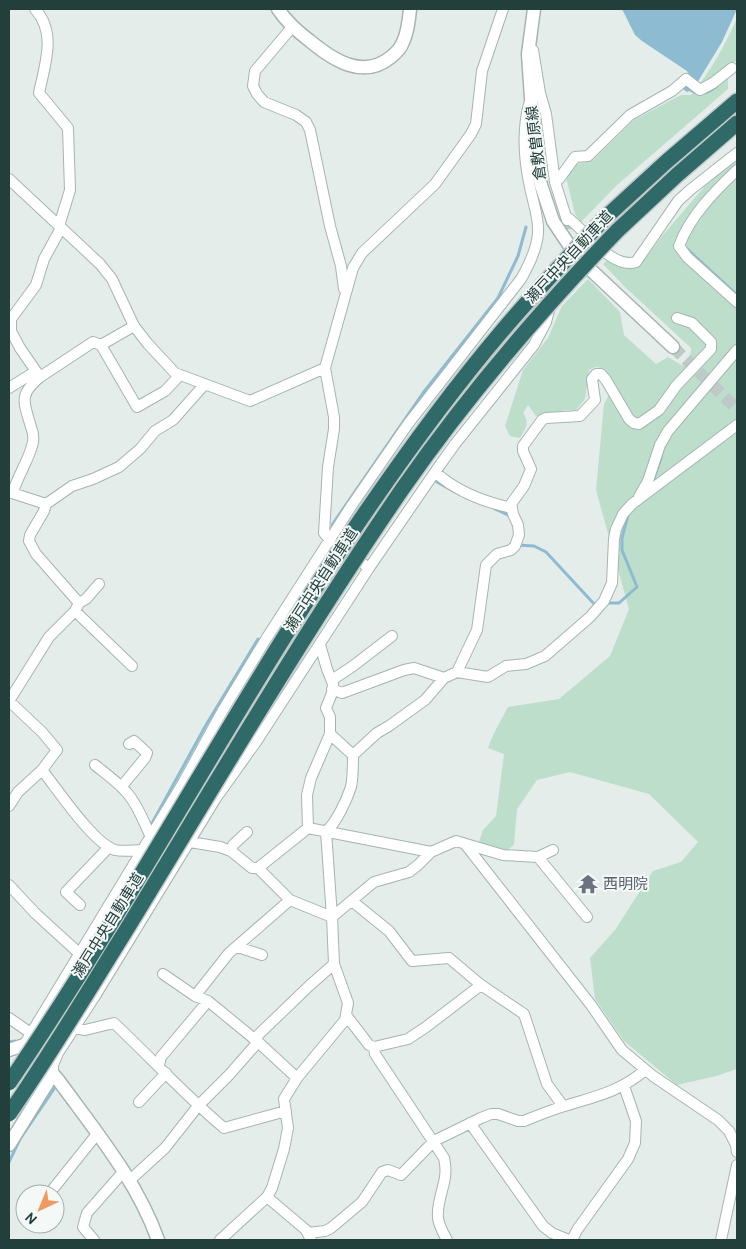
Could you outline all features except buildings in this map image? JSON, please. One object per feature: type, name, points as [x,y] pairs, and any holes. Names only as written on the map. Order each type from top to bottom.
[{"type":"highway","name":"瀬戸中央自動車道","points":[[9,1083],[95,948],[249,694],[344,543],[390,476],[501,332],[550,277],[605,218],[737,101]]},
{"type":"highway","name":"瀬戸中央自動車道","points":[[9,1114],[30,1084],[119,941],[264,703],[404,486],[468,401],[562,288],[617,231],[737,123]]},
{"type":"street","points":[[35,9],[40,14],[48,34],[49,47],[39,93],[68,128],[70,190],[60,227],[44,259],[36,285],[10,317],[11,331],[38,374]]},
{"type":"street","points":[[278,9],[293,26],[326,54],[358,68],[372,68],[385,62],[396,53],[403,44],[410,9]]},
{"type":"street","points":[[369,568],[330,540],[324,533],[328,467],[334,429],[334,417],[325,368],[344,295],[353,268],[362,253],[436,184],[476,124],[482,71],[503,9]]},
{"type":"street","name":"倉敷曽原線","points":[[534,9],[528,54],[537,168],[554,221],[578,257],[673,347]]},
{"type":"street","points":[[293,26],[255,71],[253,86],[264,102],[296,115],[306,122],[310,130],[330,226],[342,266],[344,295]]},
{"type":"street","points":[[530,34],[540,93],[546,114],[555,180],[567,218],[612,258],[628,263],[636,262],[678,201],[737,153]]},
{"type":"street","points":[[555,180],[559,179],[572,160],[588,156],[630,115],[672,91],[687,80],[700,90],[736,70]]},
{"type":"street","points":[[9,1050],[24,1045],[32,1034],[151,837],[224,710],[330,540],[408,424],[516,286],[527,269],[538,233],[537,212],[529,181],[525,149],[526,118],[531,98]]},
{"type":"street","points":[[737,170],[713,194],[685,230],[679,246],[687,257],[737,302]]},
{"type":"street","points":[[9,179],[100,264],[112,279],[134,326],[175,373],[250,401],[325,368]]},
{"type":"street","points":[[9,1145],[54,1074],[53,1065],[58,1053],[216,798],[435,472],[534,344],[546,322],[564,252]]},
{"type":"street","points":[[457,672],[476,630],[486,565],[497,554],[511,550],[515,546],[519,535],[518,525],[511,504],[524,486],[531,469],[523,446],[542,420],[546,418],[580,416],[595,400],[592,379],[596,374],[601,374],[606,380],[629,419],[634,422],[639,424],[660,410],[676,386],[711,349],[711,342],[692,323],[677,318]]},
{"type":"street","points":[[101,345],[134,326]]},
{"type":"street","points":[[9,388],[38,374],[93,342],[101,345],[137,407],[166,391],[180,375]]},
{"type":"street","points":[[637,500],[648,481],[660,445],[668,431],[737,350]]},
{"type":"street","points":[[38,374],[25,391],[23,399],[34,436],[33,444],[11,492],[46,504]]},
{"type":"street","points":[[132,666],[77,607],[36,554],[29,540],[30,534],[44,512],[46,504],[72,486],[119,467],[140,449],[155,432],[173,420],[205,384]]},
{"type":"street","points":[[326,831],[331,827],[351,785],[353,755],[377,733],[425,700],[444,678],[457,672],[488,677],[506,666],[526,664],[546,656],[604,602],[612,583],[614,538],[623,514],[637,500],[737,425]]},
{"type":"street","points":[[435,472],[472,496],[491,504],[512,508]]},
{"type":"street","points":[[9,806],[18,792],[42,770],[57,750],[42,732],[9,701],[49,637],[99,584]]},
{"type":"street","points":[[308,828],[307,795],[311,778],[330,734],[330,718],[326,708],[332,685],[392,636]]},
{"type":"street","points":[[320,645],[332,685],[342,694],[404,670],[414,668],[444,678]]},
{"type":"street","points":[[330,734],[353,755]]},
{"type":"street","points":[[122,786],[145,758],[146,753],[134,741],[129,744]]},
{"type":"street","points":[[95,765],[122,786],[138,809],[151,837]]},
{"type":"street","points":[[42,770],[90,831],[109,847],[116,850],[142,850]]},
{"type":"street","points":[[190,842],[220,847],[231,851],[252,868],[258,868],[308,828],[430,852]]},
{"type":"street","points":[[220,1240],[267,1197],[272,1188],[284,1149],[288,1128],[284,1099],[297,1078],[345,1020],[348,1003],[334,964],[326,831]]},
{"type":"street","points":[[231,851],[233,845],[248,832]]},
{"type":"street","points":[[332,917],[374,882],[409,872],[430,852],[456,841],[503,855],[538,857],[553,850]]},
{"type":"street","points":[[465,844],[591,1005],[622,1050],[645,1070],[718,1120],[729,1131],[736,1145],[737,1152]]},
{"type":"street","points":[[80,905],[66,892],[109,847]]},
{"type":"street","points":[[538,857],[586,917]]},
{"type":"street","points":[[258,868],[290,900],[332,917]]},
{"type":"street","points":[[9,885],[35,913],[106,978]]},
{"type":"street","points":[[195,996],[228,953],[238,947],[290,900]]},
{"type":"street","points":[[352,900],[389,931],[412,961],[449,958],[480,985],[524,1014],[547,1084],[563,1106]]},
{"type":"street","points":[[238,947],[262,955]]},
{"type":"street","points":[[94,1240],[83,1227],[87,1213],[127,1175],[165,1148],[198,1106],[229,1075],[256,1040],[309,986],[334,964]]},
{"type":"street","points":[[163,974],[195,996],[208,1001],[256,1040],[297,1078]]},
{"type":"street","points":[[346,1015],[369,1045],[374,1047],[408,1039],[480,985]]},
{"type":"street","points":[[139,1102],[163,1069],[161,1058],[208,1001]]},
{"type":"street","points":[[9,1018],[32,1034]]},
{"type":"street","points":[[75,1028],[85,1030],[114,1023],[163,1069],[198,1106],[224,1128],[286,1111]]},
{"type":"street","points":[[24,1045],[32,1058],[54,1074],[127,1175],[148,1212],[158,1240]]},
{"type":"street","points":[[374,1047],[375,1054],[444,1158],[446,1177],[438,1218],[447,1240]]},
{"type":"street","points":[[267,1197],[306,1230],[310,1237],[331,1228],[362,1202],[382,1172],[388,1170],[401,1175],[434,1141],[470,1123],[491,1114],[524,1121],[563,1106],[593,1099],[624,1086],[645,1070]]},
{"type":"street","points":[[470,1123],[543,1226],[570,1240],[628,1159],[635,1143],[636,1121],[624,1086]]},
{"type":"street","points":[[58,1184],[98,1134]]},
{"type":"street","points":[[721,1240],[737,1165]]},
{"type":"green space","points":[[737,18],[737,60],[728,68],[728,89],[617,185],[581,222],[575,214],[566,177],[577,164],[592,161],[634,120],[681,95],[691,95],[717,58]]},
{"type":"green space","points":[[737,160],[737,1069],[677,1085],[624,1041],[595,999],[590,958],[615,930],[653,871],[681,862],[698,842],[649,794],[570,772],[537,780],[517,809],[514,845],[507,850],[479,842],[483,830],[496,816],[504,754],[488,748],[508,707],[559,699],[610,656],[629,609],[596,490],[604,404],[615,384],[603,368],[595,367],[589,370],[585,399],[576,410],[536,416],[528,405],[523,413],[526,426],[520,438],[510,436],[505,426],[523,370],[548,338],[562,306],[588,279],[620,312],[624,335],[656,364],[668,357],[683,366],[690,358],[691,348],[603,264],[608,259],[612,262],[639,267],[662,236],[711,179]]},
{"type":"water","points":[[622,9],[737,9],[722,42],[694,89],[687,92],[680,87],[690,76],[687,71],[635,35]]},
{"type":"waterway","points":[[689,89],[696,93],[703,93],[717,86]]},
{"type":"waterway","points":[[332,525],[423,393],[498,298],[518,256],[526,227]]},
{"type":"waterway","points":[[686,248],[737,295]]},
{"type":"waterway","points":[[654,478],[661,458]]},
{"type":"waterway","points":[[437,482],[455,492]]},
{"type":"waterway","points":[[495,509],[510,516]]},
{"type":"waterway","points":[[605,606],[608,603],[619,603],[637,587],[622,550],[622,538],[628,515]]},
{"type":"waterway","points":[[518,545],[534,546],[546,552],[596,606]]},
{"type":"waterway","points":[[150,827],[206,725],[258,639]]},
{"type":"waterway","points":[[9,1042],[15,1041]]},
{"type":"waterway","points":[[9,1162],[20,1139],[56,1086]]},
{"type":"tunnel","points":[[566,244],[567,220]]},
{"type":"tunnel","points":[[673,347],[737,409]]},
{"type":"place","name":"西明院","points":[[588,884]]}]
